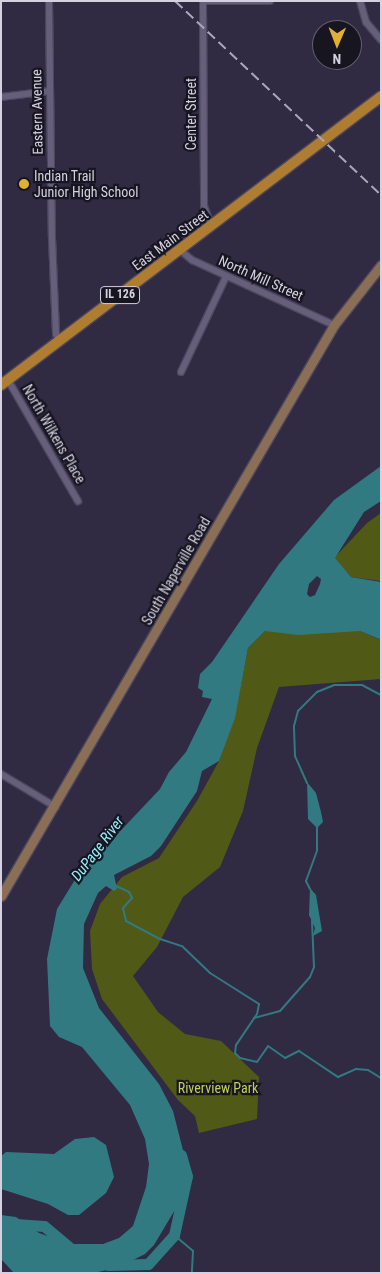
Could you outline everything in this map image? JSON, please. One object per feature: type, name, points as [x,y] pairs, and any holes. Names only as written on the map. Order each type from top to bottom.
[{"type":"main road","name":"East Main Street","points":[[5,382],[381,97]]},
{"type":"main road","name":"South Naperville Road","points":[[1,896],[56,807],[334,325],[381,265]]},
{"type":"street","name":"Eastern Avenue","points":[[49,1],[55,322],[56,334],[60,340]]},
{"type":"street","points":[[203,1],[270,1]]},
{"type":"street","name":"Center Street","points":[[203,1],[204,206],[211,225]]},
{"type":"street","points":[[360,1],[366,22],[381,40]]},
{"type":"street","points":[[1,96],[50,91]]},
{"type":"street","name":"North Mill Street","points":[[180,250],[192,260],[226,277],[334,325]]},
{"type":"street","points":[[181,372],[226,277]]},
{"type":"street","name":"North Wilkens Place","points":[[5,382],[78,501]]},
{"type":"street","points":[[1,774],[56,807]]},
{"type":"green space","points":[[381,513],[381,581],[351,577],[334,558],[367,523]]},
{"type":"green space","name":"Riverview Park","points":[[265,631],[360,631],[378,639],[381,636],[381,679],[279,687],[257,748],[243,811],[220,867],[183,897],[157,947],[133,976],[158,1012],[185,1034],[221,1041],[259,1077],[257,1119],[199,1133],[195,1116],[178,1100],[102,999],[92,969],[90,931],[100,904],[122,877],[159,858],[197,801],[219,761],[237,705],[248,648]]},
{"type":"shaded area","points":[[381,466],[381,501],[364,512],[335,558],[351,577],[381,582],[381,636],[379,639],[360,631],[298,635],[265,631],[248,648],[235,718],[219,761],[202,771],[197,791],[161,846],[151,856],[114,875],[117,889],[114,891],[106,886],[98,893],[84,924],[83,968],[99,1008],[159,1084],[173,1111],[186,1162],[176,1208],[154,1245],[145,1254],[119,1267],[94,1273],[14,1273],[1,1259],[1,1215],[16,1217],[39,1233],[70,1244],[103,1244],[119,1238],[133,1226],[146,1187],[149,1164],[145,1139],[130,1105],[82,1047],[59,1037],[50,1026],[47,959],[57,909],[76,878],[160,789],[169,772],[186,752],[212,699],[202,697],[203,691],[198,688],[200,674],[212,662],[279,564],[334,500]],"holes":[[[317,576],[321,579],[315,595],[310,597],[307,594],[309,584]]]},
{"type":"shaded area","points":[[307,782],[316,793],[321,812],[323,822],[317,828],[308,819]]},
{"type":"shaded area","points":[[310,888],[316,895],[322,931],[313,936],[315,928],[309,915]]},
{"type":"shaded area","points":[[94,1137],[106,1145],[114,1177],[106,1193],[79,1215],[68,1215],[48,1204],[1,1189],[1,1156],[6,1152],[54,1154],[75,1139]]},
{"type":"waterway","points":[[307,783],[295,756],[294,726],[298,711],[317,692],[334,685],[362,685],[381,695]]},
{"type":"waterway","points":[[310,889],[306,881],[317,850],[317,827]]},
{"type":"waterway","points":[[114,885],[129,892],[132,898],[123,908],[126,921],[160,939],[182,946],[210,973],[259,1004],[257,1014],[236,1045],[235,1053],[240,1058],[257,1062],[268,1046],[285,1058],[299,1051],[338,1077],[356,1069],[368,1070],[381,1078]]},
{"type":"waterway","points":[[254,1018],[280,1011],[310,977],[314,967],[312,921]]},
{"type":"waterway","name":"DuPage River","points":[[108,1265],[148,1264],[174,1235],[187,1176],[181,1155]]},
{"type":"waterway","name":"DuPage River","points":[[1,1223],[44,1226],[71,1249]]},
{"type":"waterway","points":[[174,1235],[193,1251],[192,1273]]},
{"type":"railway","points":[[175,1],[381,195]]},
{"type":"place","name":"Indian Trail Junior High School","points":[[24,184]]}]
